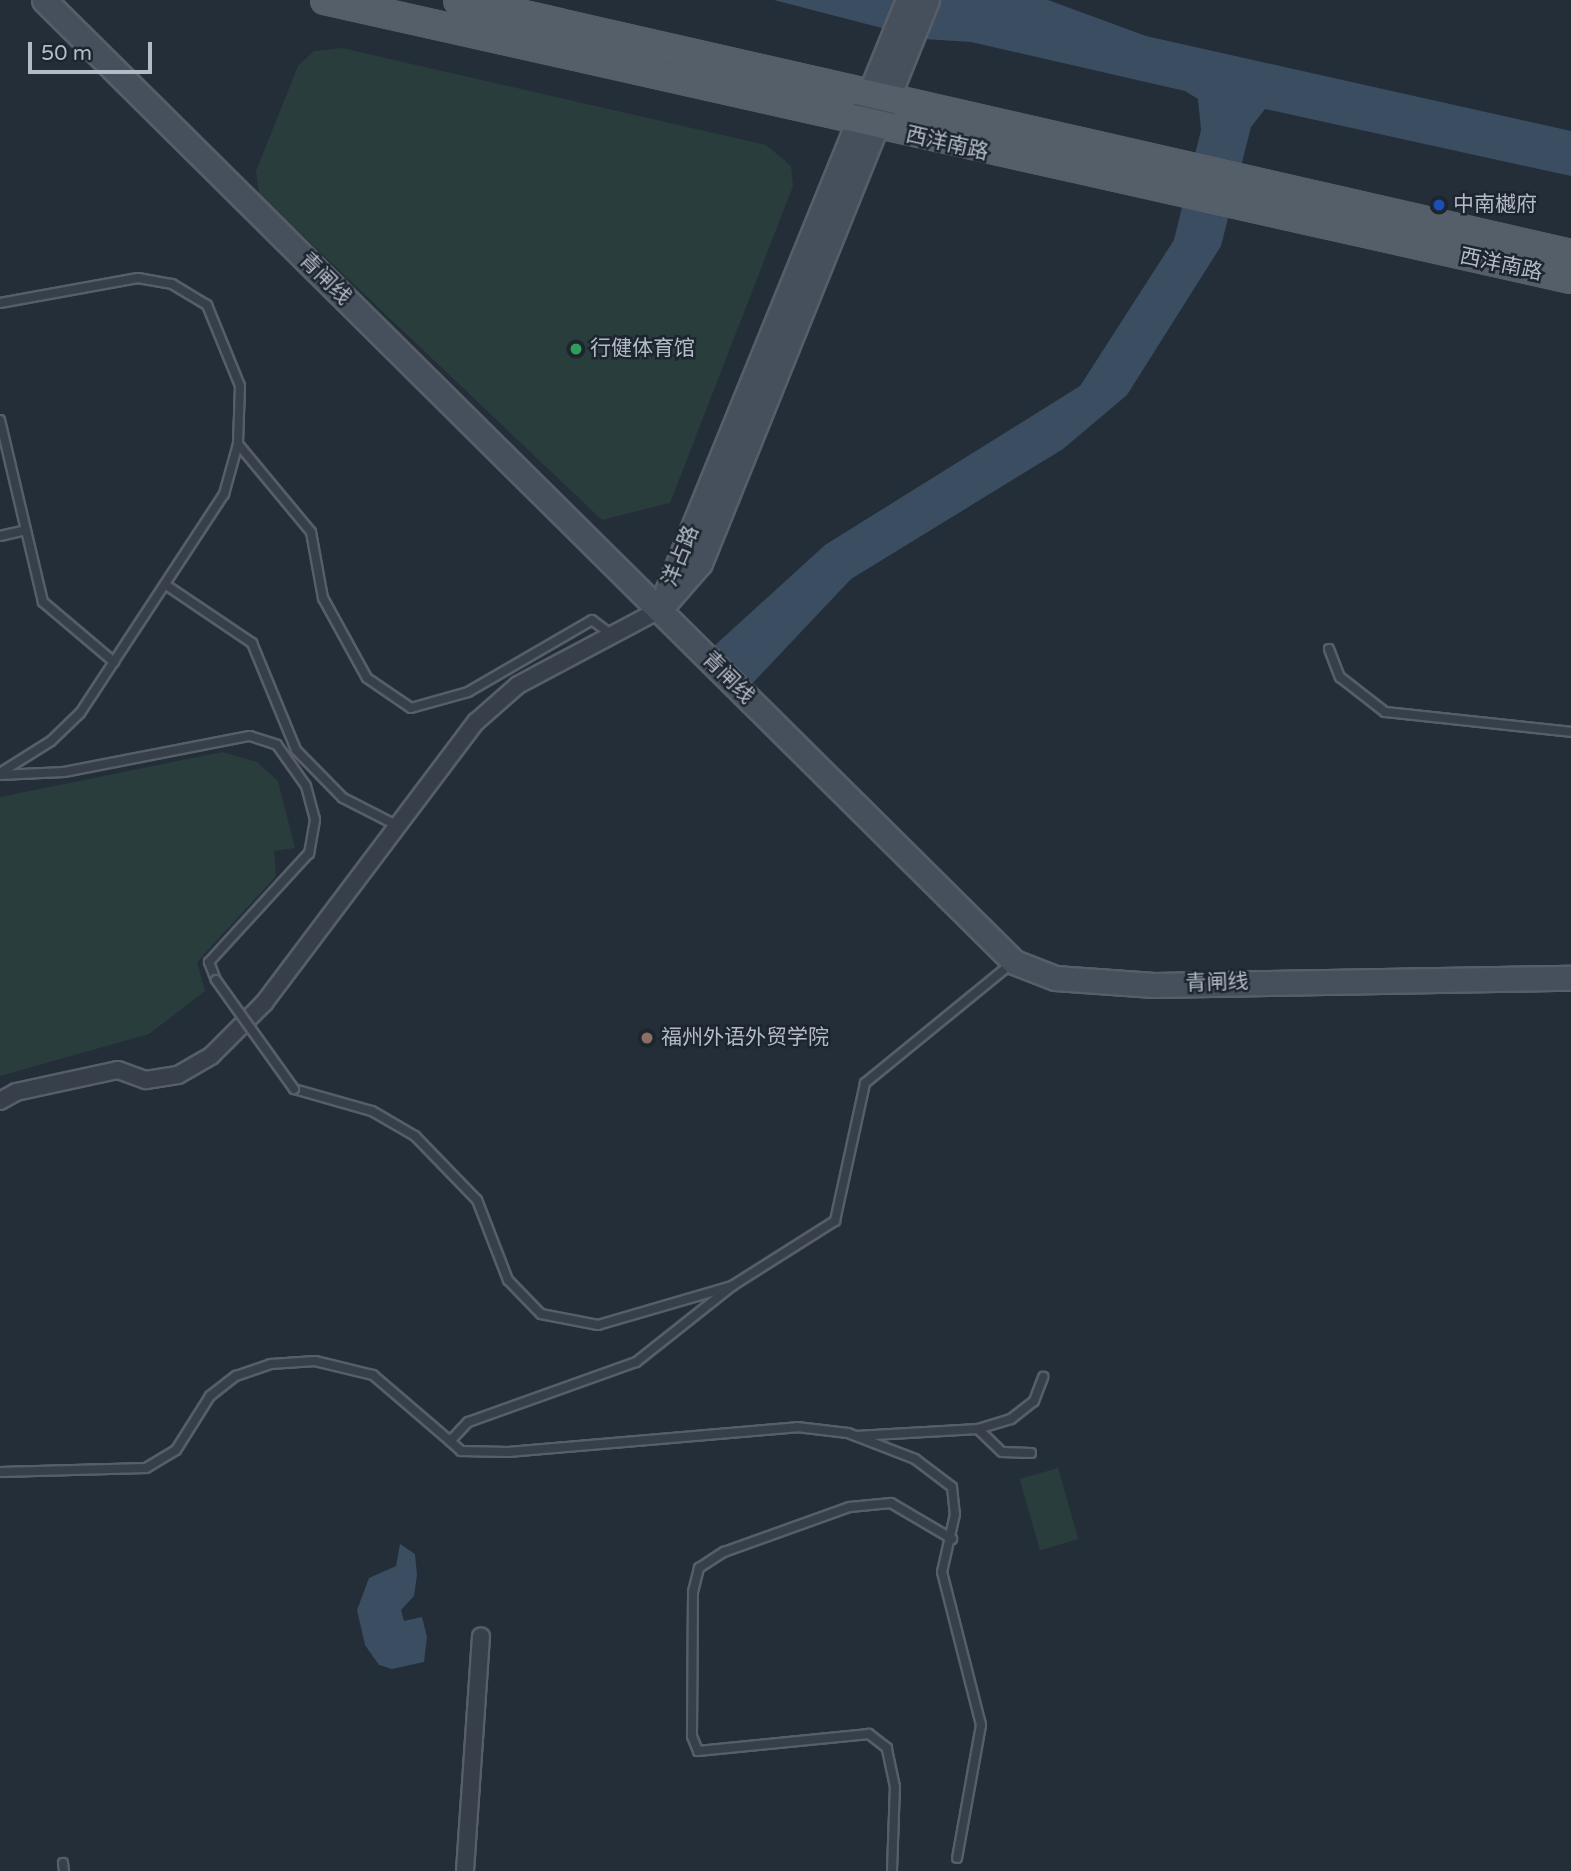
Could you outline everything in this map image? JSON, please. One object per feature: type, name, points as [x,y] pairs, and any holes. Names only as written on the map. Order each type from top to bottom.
[{"type":"main road","name":"青闸线","points":[[44,0],[1014,962],[1055,978],[1154,985],[1571,978]]},
{"type":"main road","name":"西洋南路","points":[[325,0],[1236,209],[1571,279]]},
{"type":"main road","name":"西洋南路","points":[[458,0],[1242,184],[1571,254]]},
{"type":"main road","name":"洋占路","points":[[898,47],[908,0]]},
{"type":"main road","name":"洋占路","points":[[659,610],[898,47],[926,0]]},
{"type":"street","points":[[0,1101],[16,1092],[118,1070],[146,1080],[177,1075],[212,1055],[264,1003],[476,722],[519,685],[609,633],[659,610]]},
{"type":"street","points":[[465,1871],[481,1637]]},
{"type":"lane","points":[[0,303],[138,278],[172,284],[206,305],[223,338],[240,386],[237,444],[224,494],[166,585],[70,723],[0,774]]},
{"type":"lane","points":[[0,420],[22,531],[43,602],[114,662]]},
{"type":"lane","points":[[237,444],[312,532],[323,598],[367,678],[411,708],[468,692],[592,620],[609,633]]},
{"type":"lane","points":[[0,536],[22,531]]},
{"type":"lane","points":[[166,585],[252,643],[296,750],[343,798],[396,825]]},
{"type":"lane","points":[[1329,649],[1340,677],[1385,712],[1571,732]]},
{"type":"lane","points":[[0,774],[64,772],[250,736],[277,745],[306,786],[315,820],[309,853],[209,962],[216,981],[294,1089],[372,1111],[415,1136],[477,1200],[508,1280],[541,1314],[598,1325],[732,1286]]},
{"type":"lane","points":[[450,1441],[468,1422],[636,1362],[732,1286],[835,1221],[865,1083],[1014,962]]},
{"type":"lane","points":[[0,1472],[146,1468],[176,1450],[210,1396],[236,1376],[282,1363],[315,1361],[373,1375],[461,1451],[508,1452],[797,1427],[856,1436],[978,1429],[1011,1419],[1034,1401],[1044,1377]]},
{"type":"lane","points":[[978,1429],[1002,1452],[1031,1453]]},
{"type":"lane","points":[[856,1436],[915,1459],[952,1487],[952,1539],[942,1572],[981,1726],[957,1858]]},
{"type":"lane","points":[[892,1871],[895,1787],[887,1748],[869,1734],[698,1751],[692,1736],[693,1592],[699,1568],[724,1552],[850,1507],[891,1503],[952,1539]]},
{"type":"green space","name":"行健体育馆","points":[[342,48],[766,145],[791,166],[793,186],[670,503],[602,520],[259,194],[256,171],[298,66],[314,51]]},
{"type":"green space","points":[[222,752],[257,762],[278,781],[295,848],[274,851],[276,876],[197,962],[205,991],[149,1034],[0,1076],[0,797]]},
{"type":"green space","points":[[1058,1468],[1078,1539],[1040,1550],[1020,1479]]},
{"type":"water","points":[[774,0],[1048,0],[1146,36],[1571,131],[1571,176],[1265,109],[1251,127],[1221,246],[1127,395],[1063,449],[851,579],[749,687],[712,648],[825,545],[1080,386],[1174,240],[1201,130],[1198,99],[1185,91],[971,42],[924,39]]},
{"type":"water","points":[[400,1544],[415,1554],[417,1575],[414,1596],[401,1610],[404,1621],[422,1617],[427,1637],[424,1662],[392,1669],[379,1665],[365,1645],[357,1610],[369,1578],[396,1566]]},
{"type":"place","name":"中南樾府","points":[[1439,205]]},
{"type":"place","name":"行健体育馆","points":[[576,349]]},
{"type":"place","name":"福州外语外贸学院","points":[[647,1038]]}]
